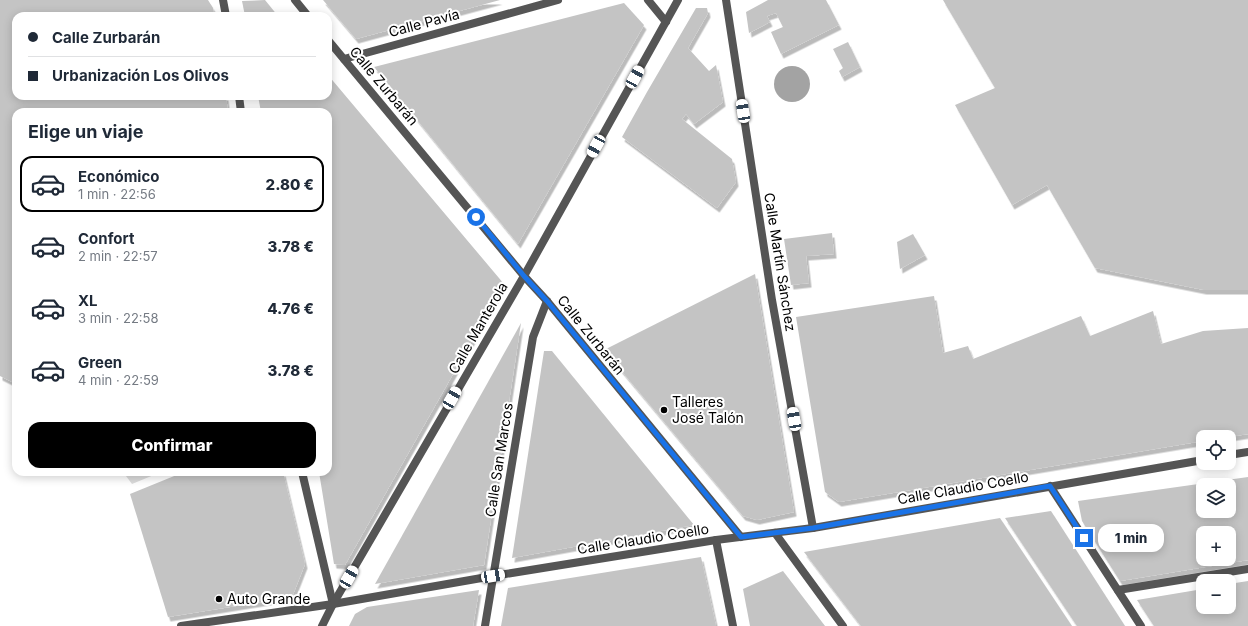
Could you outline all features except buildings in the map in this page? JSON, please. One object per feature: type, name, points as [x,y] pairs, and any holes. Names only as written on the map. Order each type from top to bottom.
[{"type":"street","points":[[223,0],[225,12]]},
{"type":"street","points":[[295,0],[305,12]]},
{"type":"street","name":"Calle Pavía","points":[[344,59],[558,0]]},
{"type":"street","points":[[648,0],[666,22]]},
{"type":"street","name":"Calle Manterola","points":[[322,626],[333,604],[524,276],[678,0]]},
{"type":"street","name":"Calle Martín Sánchez","points":[[726,0],[772,300],[813,528]]},
{"type":"street","name":"Calle Zurbarán","points":[[332,45],[524,276],[547,301],[741,537]]},
{"type":"street","name":"Calle San Marcos","points":[[485,626],[533,337],[547,301]]},
{"type":"street","points":[[1236,454],[1248,452]]},
{"type":"street","name":"Calle Claudio Coello","points":[[181,626],[333,604],[493,576],[716,540],[813,528],[1196,461]]},
{"type":"street","points":[[303,476],[333,604]]},
{"type":"street","points":[[1050,486],[1141,626]]},
{"type":"street","points":[[775,533],[843,626]]},
{"type":"street","points":[[716,540],[733,626]]},
{"type":"street","points":[[1118,590],[1248,569]]},
{"type":"shaded area","points":[[796,66],[805,71],[809,77],[809,91],[805,97],[796,102],[788,102],[779,97],[775,91],[774,80],[779,71],[785,67]]},
{"type":"shaded area","points":[[126,476],[151,476],[132,484]]},
{"type":"place","name":"Talleres José Talón","points":[[664,410]]},
{"type":"place","name":"Auto Grande","points":[[219,599]]},
{"type":"route","points":[[476,217],[741,537],[813,528],[1050,486],[1084,538]]}]
